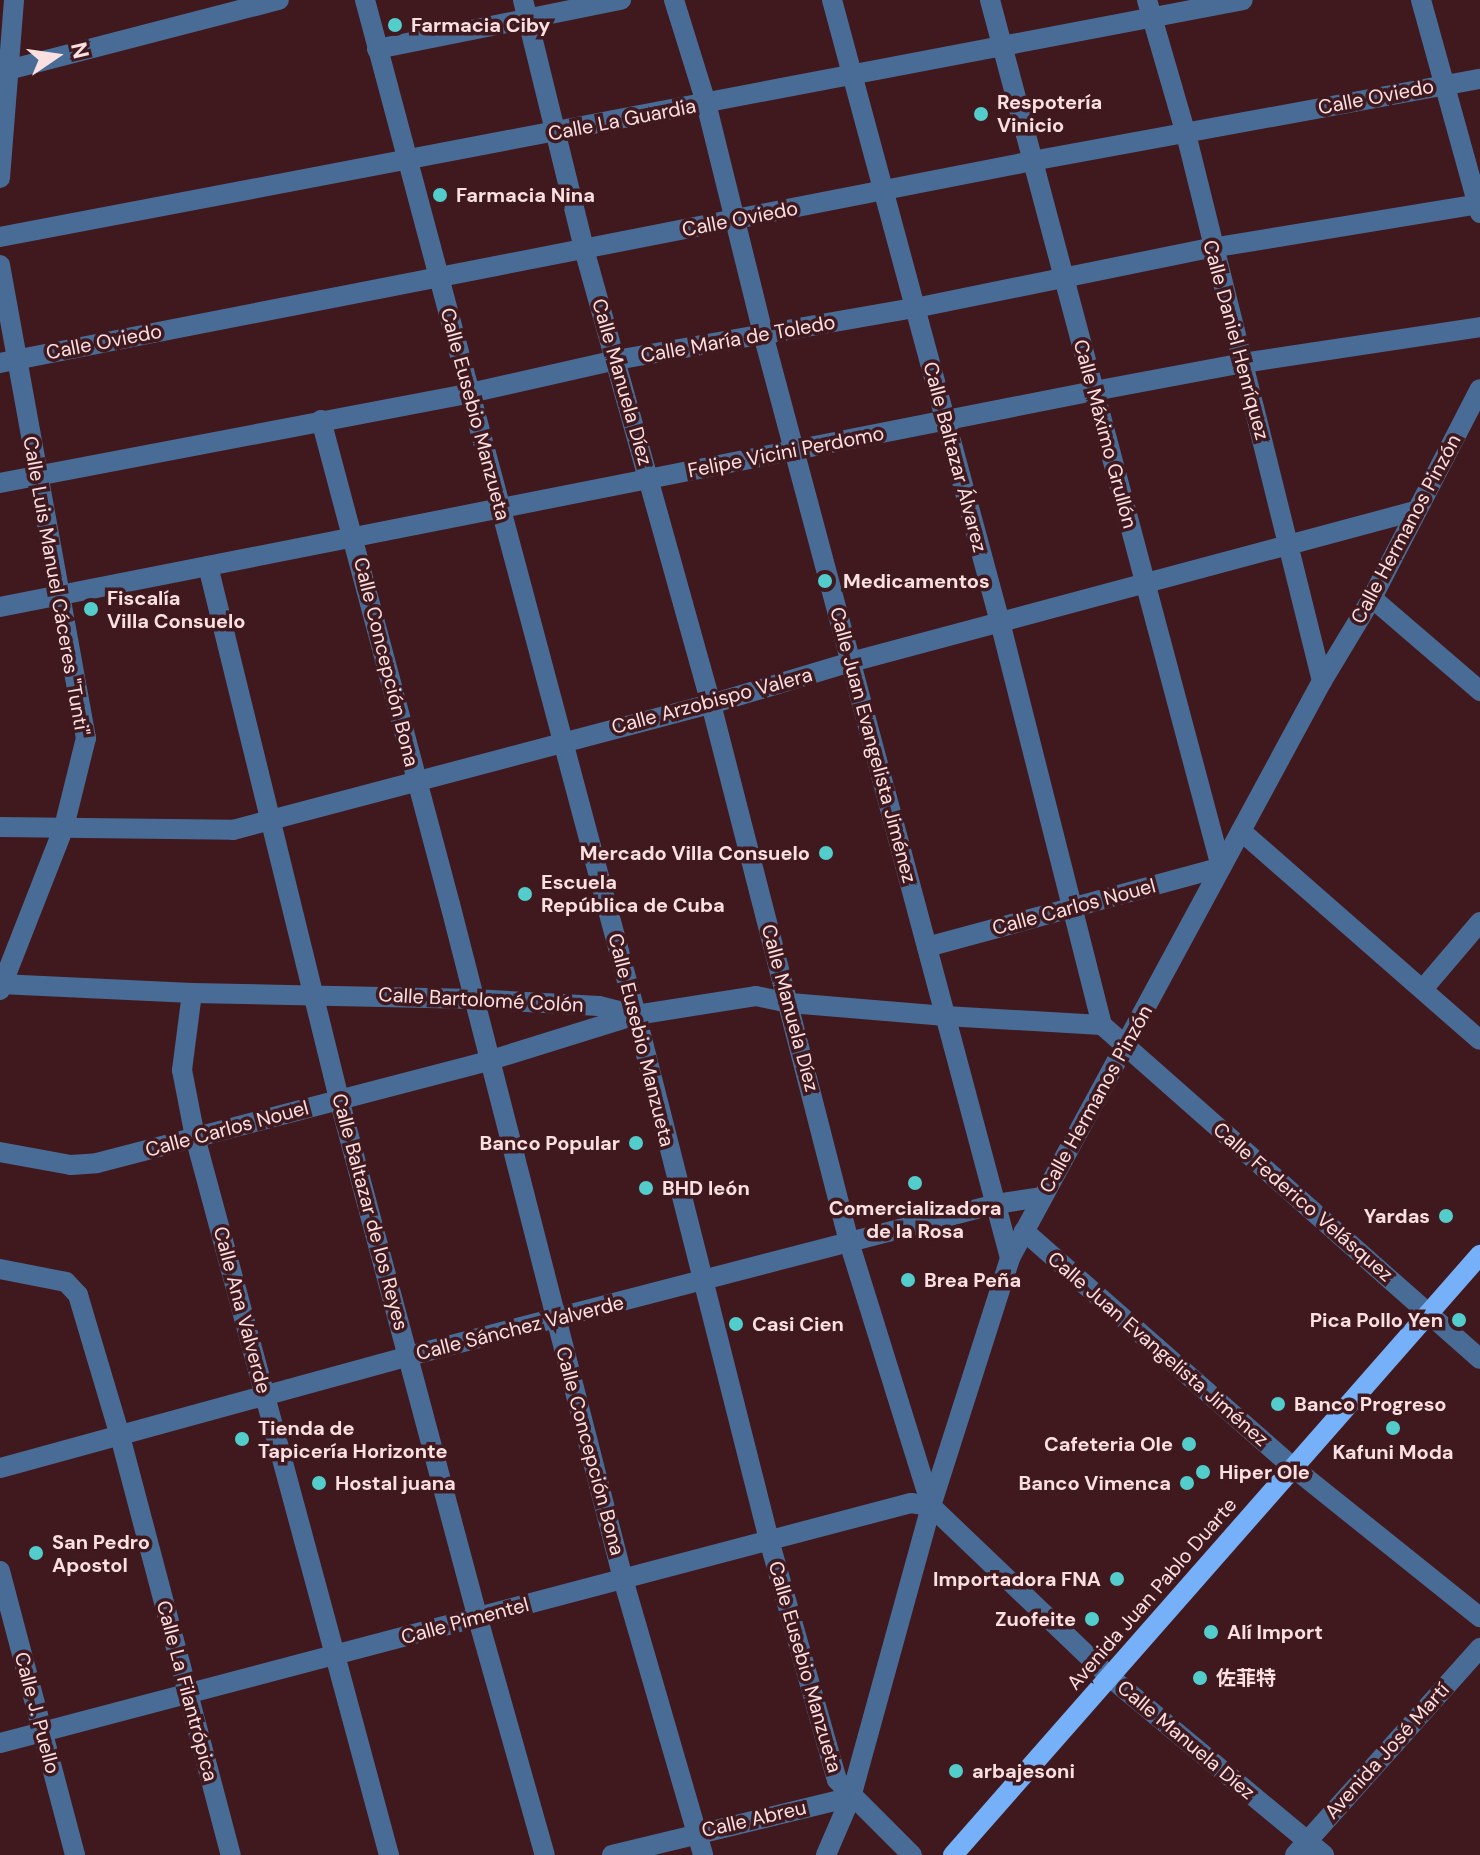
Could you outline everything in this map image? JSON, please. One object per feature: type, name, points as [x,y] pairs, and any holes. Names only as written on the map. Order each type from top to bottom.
[{"type":"main road","name":"Avenida Juan Pablo Duarte","points":[[953,1855],[1480,1255]]},
{"type":"street","points":[[0,178],[4,71],[14,0]]},
{"type":"street","points":[[4,71],[279,0]]},
{"type":"street","name":"Calle Eusebio Manzueta","points":[[365,0],[636,1015],[701,1282],[769,1540],[837,1780],[912,1855]]},
{"type":"street","points":[[377,49],[525,8],[621,0]]},
{"type":"street","name":"Calle Juan Evangelista Jiménez","points":[[674,0],[706,103],[763,334],[1010,1258]]},
{"type":"street","name":"Calle Baltazar Álvarez","points":[[832,0],[1000,622],[1102,1025]]},
{"type":"street","name":"Calle Máximo Grullón","points":[[990,0],[1221,867]]},
{"type":"street","name":"Calle La Guardia","points":[[0,237],[1002,47],[1150,9],[1243,0]]},
{"type":"street","points":[[1421,0],[1479,207]]},
{"type":"street","name":"Calle Manuela Díez","points":[[525,8],[584,249],[711,704],[849,1242],[931,1506],[1111,1678],[1301,1848],[1324,1855]]},
{"type":"street","name":"Calle Daniel Henríquez","points":[[1150,9],[1186,134],[1211,248],[1290,546],[1322,681]]},
{"type":"street","name":"Calle Oviedo","points":[[8,361],[1032,161],[1480,79]]},
{"type":"street","name":"Calle María de Toledo","points":[[0,483],[470,393],[616,360],[915,308],[1211,248],[1479,207]]},
{"type":"street","name":"Calle Luis Manuel Cáceres \"Tunti\"","points":[[0,265],[8,361],[62,595],[86,738],[64,827],[1,986]]},
{"type":"street","name":"Felipe Vicini Perdomo","points":[[0,607],[500,506],[947,423],[1094,391],[1243,363],[1480,327]]},
{"type":"street","name":"Calle Hermanos Pinzón","points":[[826,1855],[851,1797],[931,1506],[1010,1258],[1322,681],[1372,598],[1480,389]]},
{"type":"street","name":"Calle Concepción Bona","points":[[321,420],[450,904],[623,1579],[703,1855]]},
{"type":"street","name":"Calle Arzobispo Valera","points":[[0,827],[222,833],[711,704],[851,662],[1415,511]]},
{"type":"street","name":"Calle Baltazar de los Reyes","points":[[208,566],[339,1099],[478,1619],[545,1855]]},
{"type":"street","points":[[1372,598],[1480,691]]},
{"type":"street","points":[[1241,831],[1480,1040]]},
{"type":"street","name":"Calle Carlos Nouel","points":[[927,947],[1221,867]]},
{"type":"street","points":[[1423,989],[1480,922]]},
{"type":"street","name":"Calle Bartolomé Colón","points":[[1,986],[474,999],[599,1006],[636,1015],[666,1013],[742,995],[790,1003],[945,1016],[1102,1025]]},
{"type":"street","name":"Calle Ana Valverde","points":[[192,993],[182,1070],[195,1137],[389,1855]]},
{"type":"street","name":"Calle Carlos Nouel","points":[[0,1152],[86,1165],[488,1061],[636,1015]]},
{"type":"street","points":[[1102,1025],[1125,1046]]},
{"type":"street","name":"Calle Federico Velásquez","points":[[1125,1046],[1480,1359]]},
{"type":"street","name":"Calle Sánchez Valverde","points":[[0,1468],[409,1356],[996,1204],[1042,1197]]},
{"type":"street","name":"Calle Juan Evangelista Jiménez","points":[[1024,1231],[1295,1469],[1480,1617]]},
{"type":"street","name":"Calle La Filantrópica","points":[[0,1269],[66,1282],[78,1295],[120,1436],[231,1855]]},
{"type":"street","name":"Calle Pimentel","points":[[0,1743],[911,1503],[931,1506]]},
{"type":"street","name":"Calle J. Puello","points":[[1,1575],[75,1855]]},
{"type":"street","name":"Avenida José Martí","points":[[1301,1848],[1480,1648]]},
{"type":"street","name":"Calle Abreu","points":[[612,1855],[851,1797]]},
{"type":"place","name":"Farmacia Ciby","points":[[395,25]]},
{"type":"place","name":"Respotería Vinicio","points":[[981,114]]},
{"type":"place","name":"Farmacia Nina","points":[[440,195]]},
{"type":"place","name":"Medicamentos","points":[[825,581]]},
{"type":"place","name":"Fiscalía Villa Consuelo","points":[[91,609]]},
{"type":"place","name":"Mercado Villa Consuelo","points":[[826,853]]},
{"type":"place","name":"Escuela República de Cuba","points":[[525,894]]},
{"type":"place","name":"Banco Popular","points":[[636,1143]]},
{"type":"place","name":"Comercializadora de la Rosa","points":[[915,1183]]},
{"type":"place","name":"BHD león","points":[[646,1188]]},
{"type":"place","name":"Yardas","points":[[1446,1216]]},
{"type":"place","name":"Brea Peña","points":[[908,1280]]},
{"type":"place","name":"Pica Pollo Yen","points":[[1459,1320]]},
{"type":"place","name":"Casi Cien","points":[[736,1324]]},
{"type":"place","name":"Banco Progreso","points":[[1278,1404]]},
{"type":"place","name":"Kafuni Moda","points":[[1393,1428]]},
{"type":"place","name":"Tienda de Tapicería Horizonte","points":[[242,1439]]},
{"type":"place","name":"Cafeteria Ole","points":[[1189,1444]]},
{"type":"place","name":"Hiper Ole","points":[[1203,1472]]},
{"type":"place","name":"Hostal juana","points":[[319,1483]]},
{"type":"place","name":"Banco Vimenca","points":[[1187,1483]]},
{"type":"place","name":"San Pedro Apostol","points":[[36,1553]]},
{"type":"place","name":"Importadora FNA","points":[[1117,1579]]},
{"type":"place","name":"Zuofeite","points":[[1092,1619]]},
{"type":"place","name":"Alí Import","points":[[1211,1632]]},
{"type":"place","name":"佐菲特","points":[[1200,1678]]},
{"type":"place","name":"arbajesoni","points":[[956,1771]]}]
